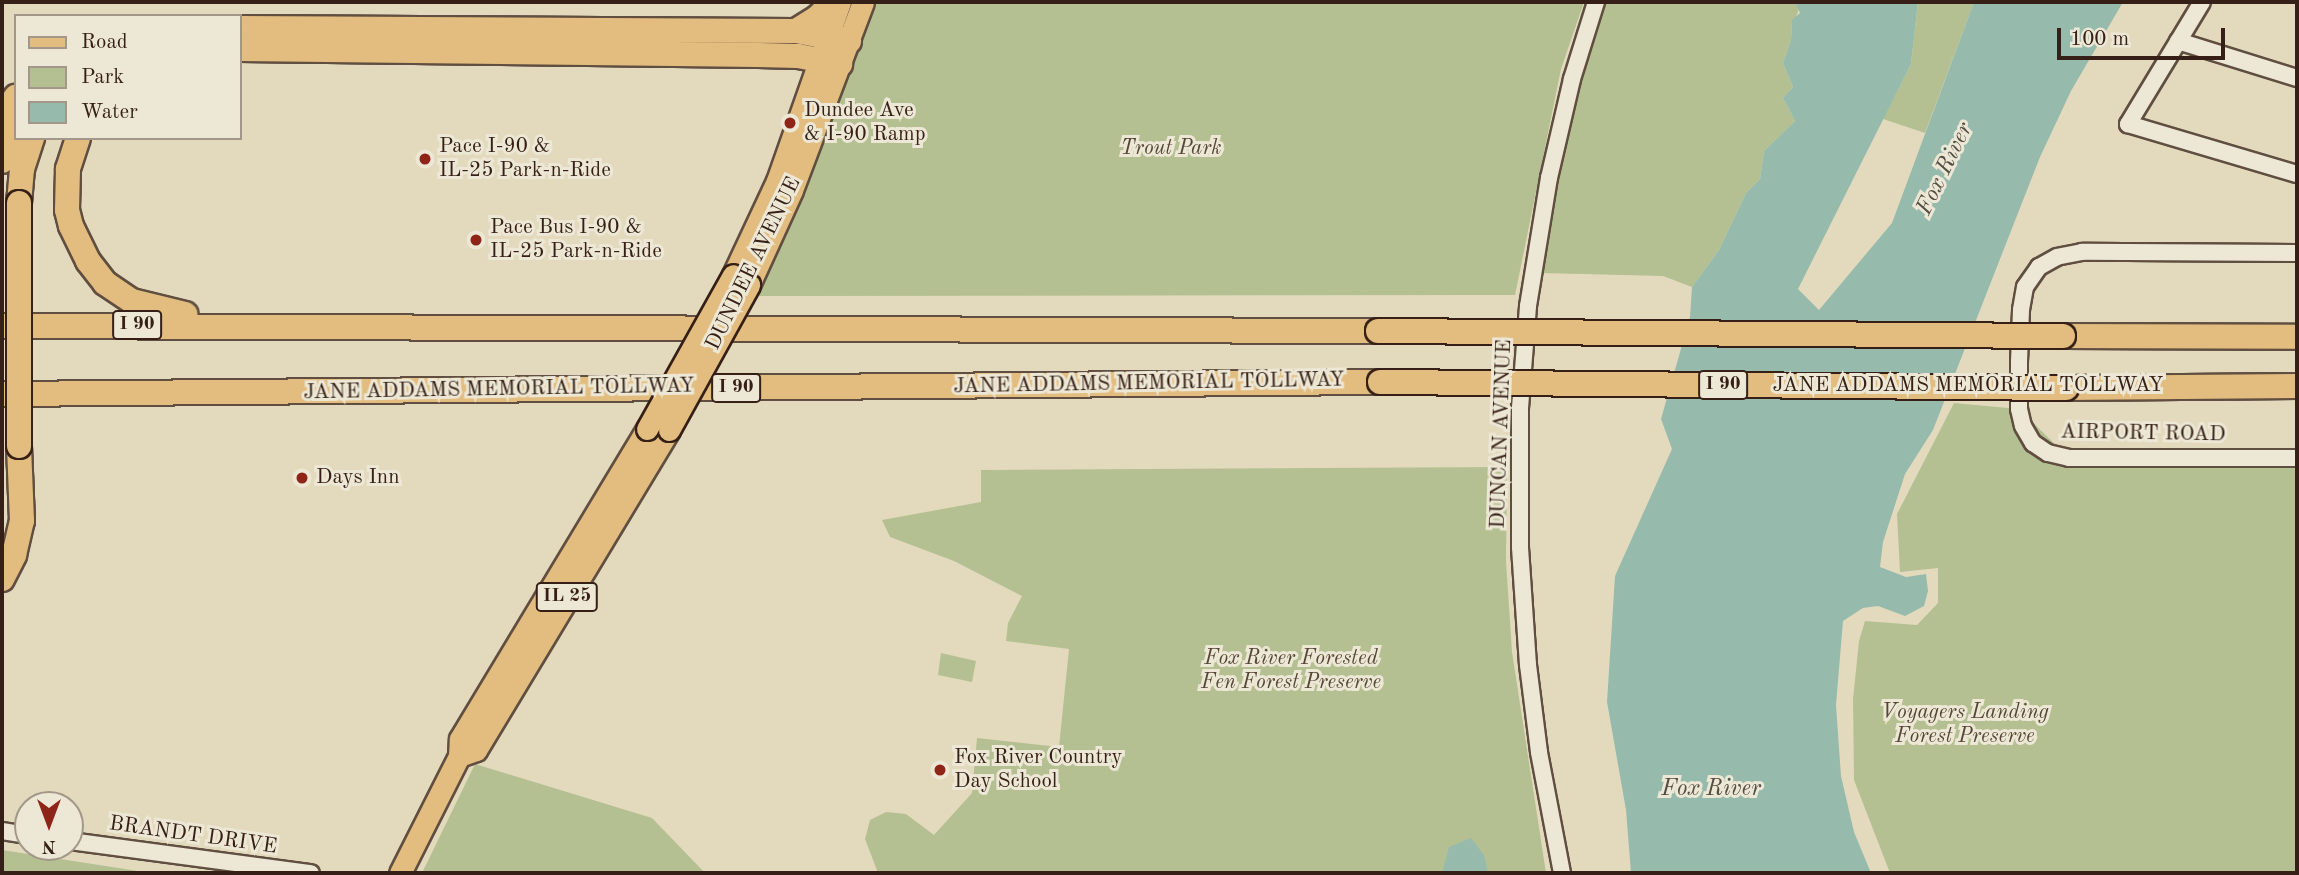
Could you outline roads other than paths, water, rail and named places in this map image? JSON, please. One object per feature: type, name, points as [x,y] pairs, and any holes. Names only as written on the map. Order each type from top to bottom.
[{"type":"highway","points":[[796,32],[818,17],[833,2]]},
{"type":"highway","points":[[242,33],[796,32],[834,50]]},
{"type":"highway","points":[[242,33],[400,52]]},
{"type":"highway","points":[[242,60],[400,52],[758,55],[834,50]]},
{"type":"highway","points":[[2,116],[14,100]]},
{"type":"highway","points":[[2,161],[14,129]]},
{"type":"highway","points":[[2,579],[14,555],[22,521],[19,446],[19,203],[22,169],[31,140]]},
{"type":"highway","points":[[77,140],[68,169],[67,209],[79,246],[105,283],[132,302],[159,310],[272,325]]},
{"type":"highway","name":"I 90","points":[[2,326],[272,325],[2297,337]]},
{"type":"highway","name":"JANE ADDAMS MEMORIAL TOLLWAY","points":[[2,396],[1380,382],[2066,388],[2297,386]]},
{"type":"main road","name":"DUNDEE AVENUE","points":[[834,50],[840,2]]},
{"type":"main road","name":"DUNDEE AVENUE","points":[[400,873],[459,756],[460,739],[658,430],[741,280],[777,181],[834,50],[863,2]]},
{"type":"street","name":"DUNCAN AVENUE","points":[[1562,873],[1539,752],[1527,653],[1520,547],[1520,408],[1528,306],[1549,178],[1572,79],[1596,2]]},
{"type":"street","points":[[2202,2],[2128,124],[2297,174]]},
{"type":"street","points":[[2178,41],[2297,78]]},
{"type":"street","name":"AIRPORT ROAD","points":[[2297,253],[2082,252],[2057,257],[2039,267],[2025,287],[2021,310],[2019,362],[2019,409],[2023,426],[2033,443],[2048,453],[2069,458],[2297,458]]},
{"type":"street","name":"BRANDT DRIVE","points":[[84,843],[311,873]]},
{"type":"water","name":"Fox River","points":[[1795,2],[1918,2],[1911,64],[1798,289],[1819,310],[1892,223],[1974,2],[2123,2],[2071,91],[2040,157],[1933,430],[1905,474],[1883,542],[1880,567],[1906,577],[1926,574],[1928,591],[1924,606],[1905,616],[1878,606],[1863,608],[1843,621],[1836,705],[1841,776],[1854,832],[1871,873],[1631,873],[1626,810],[1607,702],[1615,576],[1672,449],[1661,419],[1690,317],[1692,287],[1719,250],[1746,193],[1760,179],[1764,151],[1795,121],[1783,98],[1793,87],[1783,63],[1791,40],[1792,20],[1800,13]]},
{"type":"water","points":[[1471,838],[1484,855],[1488,873],[1442,873],[1449,847]]},
{"type":"place","name":"Dundee Ave & I-90 Ramp","points":[[790,123]]},
{"type":"place","name":"Pace I-90 & IL-25 Park-n-Ride","points":[[425,159]]},
{"type":"place","name":"Pace Bus I-90 & IL-25 Park-n-Ride","points":[[476,240]]},
{"type":"place","name":"Days Inn","points":[[302,478]]},
{"type":"place","name":"Fox River Country Day School","points":[[940,770]]},
{"type":"park label","name":"Trout Park","points":[[1171,149]]},
{"type":"park label","name":"Fox River Forested Fen Forest Preserve","points":[[1291,671]]},
{"type":"park label","name":"Voyagers Landing Forest Preserve","points":[[1965,725]]}]
